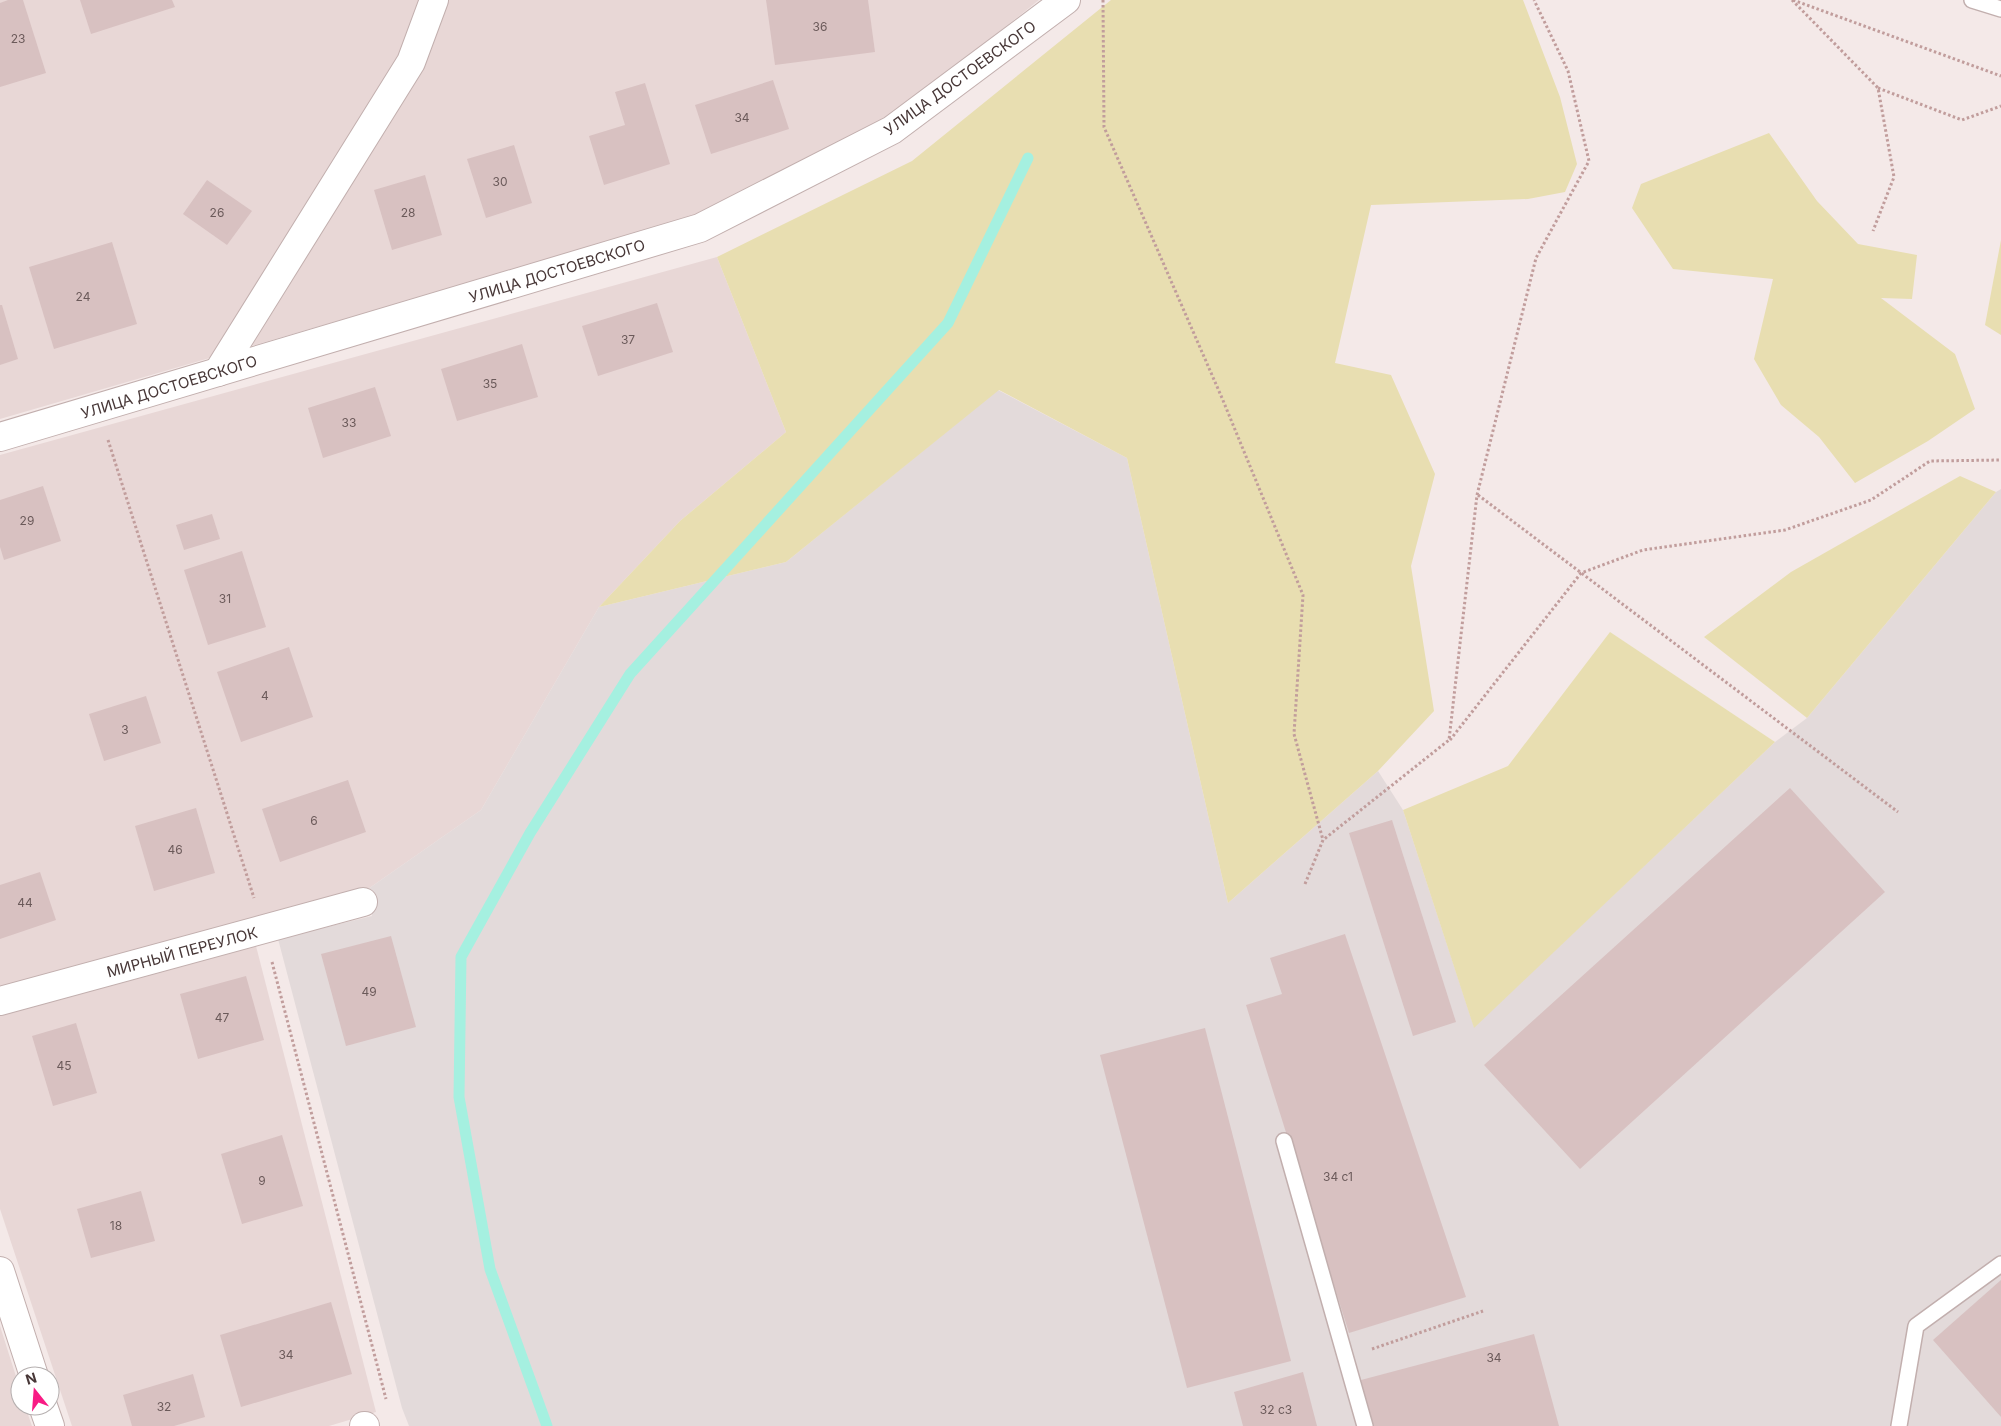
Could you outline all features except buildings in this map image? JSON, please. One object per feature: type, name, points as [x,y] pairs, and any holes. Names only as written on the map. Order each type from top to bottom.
[{"type":"street","points":[[218,372],[411,62],[434,0]]},
{"type":"street","name":"УЛИЦА ДОСТОЕВСКОГО","points":[[0,437],[700,228],[892,130],[1066,0]]},
{"type":"street","name":"МИРНЫЙ ПЕРЕУЛОК","points":[[0,1002],[363,902]]},
{"type":"street","points":[[0,1271],[31,1366]]},
{"type":"lane","points":[[1972,0],[2001,9]]},
{"type":"lane","points":[[1284,1141],[1365,1426]]},
{"type":"lane","points":[[1899,1426],[1916,1326],[2001,1264]]},
{"type":"path","points":[[1103,0],[1104,127],[1222,398],[1303,595],[1294,734],[1323,840]]},
{"type":"path","points":[[1449,740],[1478,495],[1536,258],[1589,161],[1568,70],[1534,0]]},
{"type":"path","points":[[1792,0],[2001,76]]},
{"type":"path","points":[[1792,0],[1878,88],[1962,120],[2001,106]]},
{"type":"path","points":[[1873,231],[1894,177],[1878,88]]},
{"type":"path","points":[[1305,884],[1323,840],[1449,740],[1581,573],[1643,550],[1785,530],[1871,500],[1930,461],[2001,460]]},
{"type":"path","points":[[1478,495],[1898,812]]},
{"type":"path","points":[[1368,1350],[1483,1312]]},
{"type":"shaded area","points":[[0,0],[1039,0],[884,124],[695,217],[0,419]]},
{"type":"shaded area","points":[[1111,0],[1523,0],[1560,97],[1577,164],[1565,192],[1528,199],[1371,205],[1335,363],[1391,375],[1435,474],[1411,566],[1434,711],[1378,771],[1228,903],[1127,458],[999,390],[786,562],[599,607],[680,521],[786,432],[717,257],[912,161]]},
{"type":"shaded area","points":[[1769,133],[1817,201],[1858,244],[1917,255],[1912,299],[1881,298],[1955,354],[1975,409],[1928,441],[1855,483],[1819,437],[1781,405],[1754,359],[1773,279],[1673,269],[1632,208],[1641,184]]},
{"type":"shaded area","points":[[2001,240],[2001,335],[1985,325]]},
{"type":"shaded area","points":[[717,257],[786,432],[680,521],[599,607],[481,810],[368,889],[0,991],[0,455]]},
{"type":"shaded area","points":[[998,390],[1127,458],[1228,903],[1378,771],[1403,810],[1474,1027],[1775,742],[1807,718],[1996,492],[2001,489],[2001,1426],[409,1426],[402,1408],[278,939],[372,916],[368,889],[481,810],[599,607],[786,562]]},
{"type":"shaded area","points":[[1960,476],[1996,492],[1807,718],[1704,637],[1791,572]]},
{"type":"shaded area","points":[[1610,632],[1775,742],[1474,1028],[1403,810],[1508,766]]},
{"type":"shaded area","points":[[256,946],[376,1412],[329,1426],[72,1426],[60,1390],[60,1366],[52,1366],[0,1209],[0,1014]]},
{"type":"shaded area","points":[[0,1326],[13,1366],[10,1366],[10,1416],[28,1416],[32,1426],[0,1426]]},
{"type":"waterway","points":[[547,1426],[490,1269],[459,1097],[461,957],[530,833],[630,674],[948,323],[1028,158]]}]
